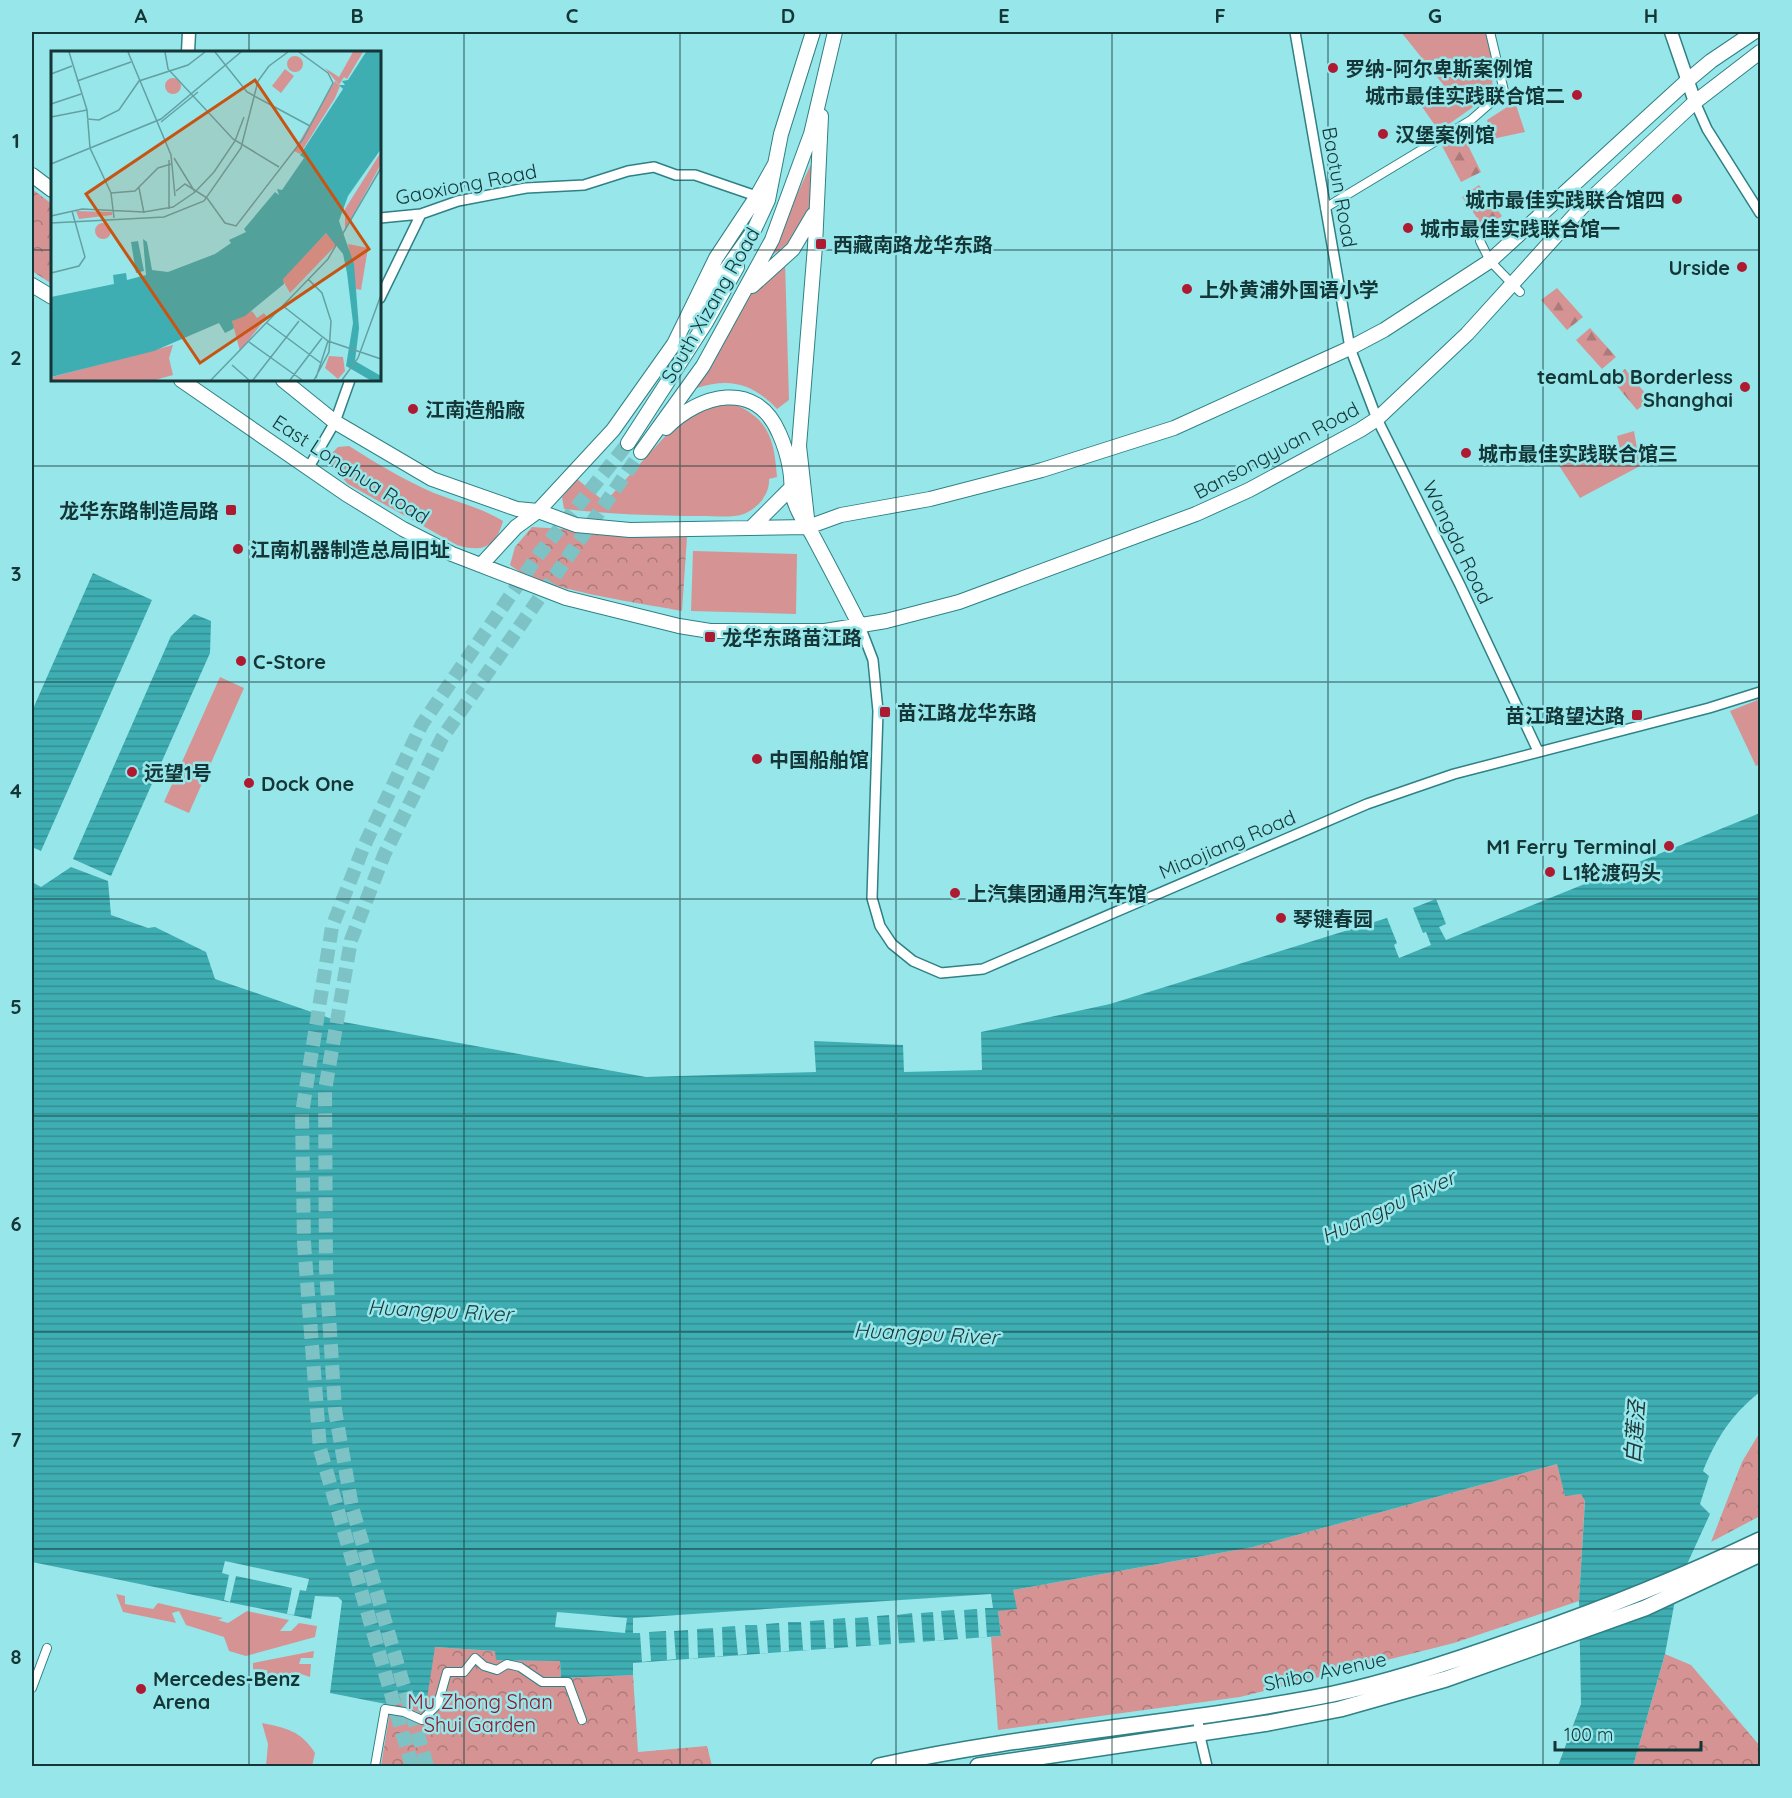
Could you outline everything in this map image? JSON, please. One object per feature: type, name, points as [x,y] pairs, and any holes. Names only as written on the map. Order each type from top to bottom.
[{"type":"main road","name":"South Xizang Road","points":[[481,565],[516,527],[538,511],[613,430],[754,230],[813,32]]},
{"type":"main road","name":"South Xizang Road","points":[[835,32],[811,134],[772,240],[703,366],[641,452],[677,417],[706,400],[729,396],[746,400],[770,415],[779,432],[790,470],[789,489],[860,626]]},
{"type":"main road","points":[[808,527],[841,515],[930,499],[1042,470],[1174,428],[1350,348],[1384,330],[1490,261],[1687,81],[1711,61],[1754,32]]},
{"type":"main road","name":"Bansongyuan Road","points":[[860,626],[960,602],[1196,514],[1249,490],[1377,419],[1516,288],[1582,207],[1695,102],[1761,52]]},
{"type":"main road","name":"South Xizang Road","points":[[808,527],[799,446],[823,79]]},
{"type":"main road","points":[[32,175],[51,189]]},
{"type":"main road","name":"South Xizang Road","points":[[674,344],[716,258],[763,198]]},
{"type":"main road","points":[[746,291],[793,249],[815,211]]},
{"type":"main road","points":[[628,443],[705,324],[754,230]]},
{"type":"main road","points":[[32,285],[51,296]]},
{"type":"main road","name":"East Longhua Road","points":[[182,381],[403,529],[481,565],[566,598],[679,626],[710,631],[825,631],[860,626]]},
{"type":"main road","name":"East Longhua Road","points":[[284,381],[335,422],[432,479],[517,509],[538,511],[576,525],[630,530],[808,527]]},
{"type":"main road","points":[[752,528],[789,489]]},
{"type":"main road","name":"Shibo Avenue","points":[[879,1767],[987,1745],[1198,1716],[1444,1672],[1644,1593],[1761,1540]]},
{"type":"main road","name":"Shibo Avenue","points":[[978,1767],[1340,1709],[1444,1672],[1645,1608],[1761,1554]]},
{"type":"street","points":[[188,51],[189,32]]},
{"type":"street","name":"Baotun Road","points":[[1294,32],[1350,348]]},
{"type":"street","points":[[1325,208],[1471,120],[1504,91],[1490,32]]},
{"type":"street","points":[[1671,32],[1687,81],[1707,129],[1761,213]]},
{"type":"street","name":"Gaoxiong Road","points":[[381,218],[421,214],[458,201],[526,188],[584,185],[628,171],[654,167],[676,175],[695,175],[763,198]]},
{"type":"street","points":[[381,296],[421,214]]},
{"type":"street","points":[[1480,241],[1490,261],[1516,288]]},
{"type":"street","name":"Wangda Road","points":[[1350,348],[1377,419],[1460,585],[1538,752]]},
{"type":"street","points":[[309,467],[335,422],[350,381]]},
{"type":"street","name":"Miaojiang Road","points":[[860,626],[873,660],[878,711],[872,898],[880,926],[892,944],[913,960],[941,973],[983,969],[1367,804],[1454,774],[1709,708],[1761,692]]},
{"type":"street","points":[[32,1688],[47,1648]]},
{"type":"street","points":[[375,1767],[385,1709],[404,1712],[422,1720],[438,1704],[447,1672],[464,1672],[475,1658],[484,1666],[497,1670],[507,1664],[520,1667],[542,1682],[568,1682],[582,1720]]},
{"type":"street","points":[[1198,1716],[1207,1767]]},
{"type":"green space","points":[[1401,32],[1484,32],[1490,36],[1493,93],[1439,131],[1420,104],[1458,103]]},
{"type":"green space","points":[[1515,102],[1525,132],[1492,139],[1487,120]]},
{"type":"green space","points":[[1463,135],[1481,172],[1461,182],[1442,146]]},
{"type":"green space","points":[[813,160],[812,191],[803,225],[785,245],[771,256],[772,248]]},
{"type":"green space","points":[[1479,185],[1502,216],[1485,229],[1462,197]]},
{"type":"green space","points":[[32,189],[51,203],[51,283],[32,271]]},
{"type":"green space","points":[[785,261],[789,400],[777,409],[750,388],[741,385],[720,383],[697,388],[700,378],[745,301],[755,288]]},
{"type":"green space","points":[[1557,288],[1583,317],[1567,330],[1541,300]]},
{"type":"green space","points":[[1590,328],[1616,357],[1602,369],[1576,340]]},
{"type":"green space","points":[[1625,369],[1650,399],[1637,410],[1612,380]]},
{"type":"green space","points":[[732,403],[755,416],[762,424],[768,432],[774,452],[777,477],[769,479],[765,495],[749,511],[740,515],[723,516],[633,514],[564,509],[562,497],[577,479],[605,502],[669,432],[696,408]]},
{"type":"green space","points":[[1634,431],[1640,466],[1580,498],[1558,464],[1598,446],[1604,460],[1621,454],[1617,436]]},
{"type":"green space","points":[[349,446],[423,488],[495,516],[503,521],[496,537],[487,546],[481,548],[457,545],[348,484],[328,462],[338,447]]},
{"type":"green space","points":[[532,527],[687,537],[682,611],[592,594],[544,582],[524,574],[510,565],[515,547]]},
{"type":"green space","points":[[693,551],[797,554],[796,614],[691,611]]},
{"type":"green space","points":[[220,677],[244,688],[189,813],[164,802]]},
{"type":"green space","points":[[1760,699],[1760,764],[1756,766],[1730,711]]},
{"type":"green space","points":[[1760,1432],[1760,1516],[1711,1542],[1742,1462]]},
{"type":"green space","points":[[1557,1464],[1565,1495],[1581,1494],[1585,1498],[1579,1601],[1454,1643],[1240,1697],[998,1730],[991,1637],[1001,1636],[998,1611],[1013,1590],[1253,1547]]},
{"type":"green space","points":[[116,1594],[125,1596],[125,1604],[153,1609],[158,1603],[223,1618],[218,1620],[228,1623],[247,1611],[289,1620],[280,1631],[291,1631],[299,1623],[317,1626],[315,1637],[246,1656],[229,1651],[224,1637],[186,1625],[179,1611],[172,1613],[176,1623],[123,1612]]},
{"type":"green space","name":"Mu Zhong Shan Shui Garden","points":[[435,1647],[496,1651],[496,1660],[560,1661],[561,1678],[633,1675],[638,1752],[707,1746],[712,1766],[381,1766],[392,1698]]},
{"type":"green space","points":[[314,1651],[313,1658],[301,1658],[299,1664],[311,1664],[310,1677],[295,1672],[281,1685],[269,1683],[267,1670],[253,1669],[253,1663]]},
{"type":"green space","points":[[1665,1654],[1691,1665],[1760,1746],[1760,1766],[1633,1766]]},
{"type":"green space","points":[[262,1723],[299,1735],[315,1753],[312,1766],[266,1766],[268,1744]]},
{"type":"water","points":[[93,573],[152,600],[41,851],[32,847],[32,711]]},
{"type":"water","name":"远望1号","points":[[194,614],[211,621],[210,653],[111,876],[73,859],[171,636]]},
{"type":"water","points":[[1760,813],[1760,1392],[1726,1427],[1703,1471],[1709,1476],[1700,1504],[1710,1514],[1678,1584],[1665,1654],[1633,1766],[1558,1766],[1581,1704],[1579,1601],[1585,1501],[1581,1494],[1565,1496],[1557,1464],[1253,1547],[1013,1590],[1017,1609],[998,1611],[1001,1636],[633,1663],[633,1675],[561,1678],[560,1661],[496,1660],[495,1651],[435,1647],[426,1705],[392,1698],[391,1705],[330,1693],[342,1601],[338,1597],[315,1596],[311,1619],[32,1562],[32,882],[41,887],[71,867],[108,881],[111,915],[148,928],[155,927],[206,952],[215,979],[338,1021],[646,1077],[816,1072],[814,1041],[903,1045],[904,1072],[982,1070],[981,1032],[1110,1004],[1387,918],[1397,943],[1394,945],[1399,958],[1431,945],[1426,932],[1423,933],[1413,908],[1436,899],[1446,924],[1439,927],[1446,940]]},
{"type":"pier","points":[[225,1561],[309,1579],[306,1591],[300,1590],[294,1615],[287,1614],[292,1588],[236,1576],[230,1602],[224,1600],[229,1575],[222,1573]]},
{"type":"pier","points":[[991,1594],[993,1608],[985,1608],[987,1637],[979,1638],[977,1609],[964,1610],[966,1639],[958,1639],[954,1610],[941,1611],[944,1640],[935,1641],[933,1612],[921,1613],[923,1642],[915,1643],[912,1613],[897,1615],[899,1644],[891,1644],[889,1615],[877,1616],[879,1645],[871,1646],[868,1617],[855,1618],[856,1647],[848,1647],[845,1618],[833,1619],[834,1648],[826,1649],[824,1620],[810,1621],[811,1650],[803,1650],[801,1622],[788,1622],[789,1651],[781,1652],[779,1623],[766,1624],[768,1653],[760,1654],[757,1625],[745,1625],[747,1654],[738,1655],[735,1626],[722,1627],[723,1656],[715,1657],[713,1628],[697,1629],[698,1658],[689,1659],[688,1630],[674,1631],[676,1659],[667,1660],[666,1631],[649,1632],[651,1661],[642,1662],[640,1633],[633,1633],[633,1618]]},
{"type":"pier","points":[[557,1612],[627,1618],[625,1633],[555,1627]]},
{"type":"tunnel","points":[[412,1766],[320,1449],[304,1243],[302,1113],[332,927],[364,846],[422,724],[539,554],[628,443]]},
{"type":"tunnel","points":[[427,1766],[352,1507],[335,1410],[326,1269],[325,1090],[351,940],[384,855],[442,738],[641,452]]},
{"type":"place","name":"罗纳-阿尔卑斯案例馆","points":[[1333,68]]},
{"type":"place","name":"城市最佳实践联合馆二","points":[[1577,95]]},
{"type":"place","name":"汉堡案例馆","points":[[1383,134]]},
{"type":"place","name":"城市最佳实践联合馆四","points":[[1677,199]]},
{"type":"place","name":"城市最佳实践联合馆一","points":[[1408,228]]},
{"type":"place","name":"西藏南路龙华东路","points":[[821,244]]},
{"type":"place","name":"Urside","points":[[1742,267]]},
{"type":"place","name":"上外黄浦外国语小学","points":[[1187,289]]},
{"type":"place","name":"teamLab Borderless Shanghai","points":[[1745,387]]},
{"type":"place","name":"江南造船廠","points":[[413,409]]},
{"type":"place","name":"城市最佳实践联合馆三","points":[[1466,453]]},
{"type":"place","name":"龙华东路制造局路","points":[[231,510]]},
{"type":"place","name":"江南机器制造总局旧址","points":[[238,549]]},
{"type":"place","name":"龙华东路苗江路","points":[[710,637]]},
{"type":"place","name":"C-Store","points":[[241,661]]},
{"type":"place","name":"苗江路龙华东路","points":[[885,712]]},
{"type":"place","name":"苗江路望达路","points":[[1637,715]]},
{"type":"place","name":"中国船舶馆","points":[[757,759]]},
{"type":"place","name":"远望1号","points":[[132,772]]},
{"type":"place","name":"Dock One","points":[[249,783]]},
{"type":"place","name":"M1 Ferry Terminal","points":[[1669,846]]},
{"type":"place","name":"L1轮渡码头","points":[[1550,872]]},
{"type":"place","name":"上汽集团通用汽车馆","points":[[955,893]]},
{"type":"place","name":"琴键春园","points":[[1281,918]]},
{"type":"place","name":"Mercedes-Benz Arena","points":[[141,1689]]},
{"type":"water label","name":"Huangpu River","points":[[1388,1206]]},
{"type":"water label","name":"Huangpu River","points":[[440,1310]]},
{"type":"water label","name":"Huangpu River","points":[[926,1333]]},
{"type":"water label","name":"白莲泾","points":[[1634,1432]]}]
